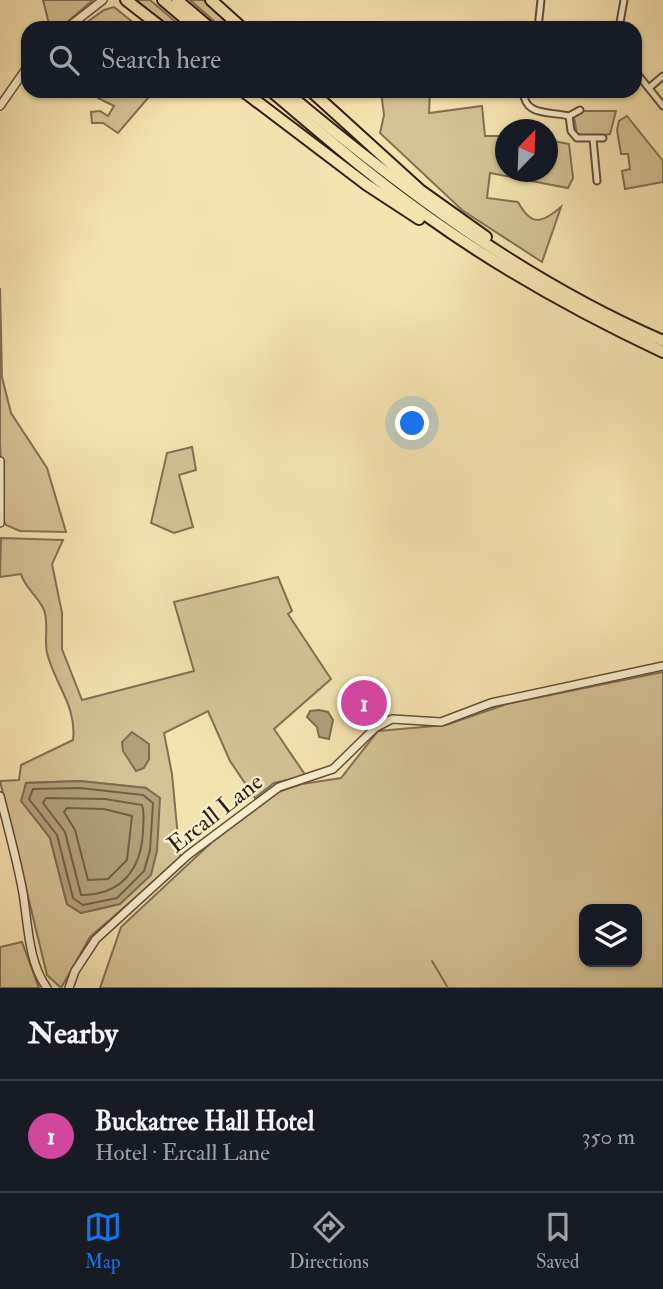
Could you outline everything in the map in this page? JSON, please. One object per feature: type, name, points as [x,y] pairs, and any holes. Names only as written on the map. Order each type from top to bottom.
[{"type":"highway","points":[[126,0],[153,21]]},
{"type":"highway","points":[[163,0],[188,21]]},
{"type":"highway","points":[[177,0],[202,21]]},
{"type":"highway","points":[[211,0],[234,21]]},
{"type":"highway","points":[[252,98],[367,185],[430,226],[471,246]]},
{"type":"highway","points":[[280,98],[403,198],[471,246],[566,303],[663,352]]},
{"type":"highway","points":[[294,98],[429,207],[510,261],[663,341]]},
{"type":"highway","points":[[319,98],[421,190],[588,304]]},
{"type":"street","points":[[76,21],[103,0]]},
{"type":"street","points":[[539,21],[541,0]]},
{"type":"street","points":[[620,21],[624,0]]},
{"type":"street","points":[[0,106],[21,76]]},
{"type":"street","points":[[649,88],[663,76]]},
{"type":"street","points":[[642,80],[663,106]]},
{"type":"street","points":[[524,98],[532,110],[569,116],[580,110]]},
{"type":"street","points":[[569,116],[574,136],[603,138]]},
{"type":"street","points":[[593,139],[597,181]]},
{"type":"street","points":[[597,174],[605,175]]},
{"type":"street","points":[[0,460],[0,523]]},
{"type":"street","name":"Ercall Lane","points":[[69,988],[75,971],[96,939],[188,855],[278,787],[333,769],[375,728],[392,719],[441,722],[491,704],[663,666]]},
{"type":"street","points":[[0,796],[23,891],[30,942],[41,980],[47,988]]},
{"type":"shaded area","points":[[43,0],[93,0],[68,21],[48,21]]},
{"type":"shaded area","points":[[136,0],[150,0],[175,21],[162,21]]},
{"type":"shaded area","points":[[190,0],[204,0],[227,21],[214,21]]},
{"type":"shaded area","points":[[114,7],[131,21],[89,21],[104,10]]},
{"type":"shaded area","points":[[98,98],[148,98],[118,133],[103,123],[92,123],[91,112],[100,111],[108,116],[114,106]]},
{"type":"shaded area","points":[[382,98],[430,98],[429,113],[482,106],[485,136],[495,136],[495,174],[490,173],[487,198],[518,202],[527,215],[537,220],[548,217],[561,207],[542,262],[462,210],[380,133],[384,115]]},
{"type":"shaded area","points":[[583,111],[616,111],[610,134],[592,137],[577,134],[574,117]]},
{"type":"shaded area","points":[[627,116],[663,161],[663,182],[625,189],[622,171],[630,169],[628,154],[621,154],[617,130],[619,121]]},
{"type":"shaded area","points":[[558,142],[569,144],[573,178],[568,188],[537,182],[558,182]]},
{"type":"shaded area","points":[[0,288],[2,377],[11,413],[47,468],[66,532],[20,531],[6,525],[4,521],[0,443]]},
{"type":"shaded area","points":[[192,447],[196,470],[179,475],[193,527],[174,533],[151,523],[167,453]]},
{"type":"shaded area","points":[[1,538],[63,540],[52,564],[62,613],[62,649],[82,700],[194,671],[174,602],[278,577],[292,611],[288,614],[331,679],[274,729],[306,776],[274,783],[255,798],[230,761],[208,711],[164,733],[172,774],[180,859],[90,937],[61,988],[47,975],[0,781],[19,780],[21,765],[73,740],[72,717],[47,653],[46,621],[42,605],[21,574],[0,577]],"holes":[[[80,781],[146,788],[120,904],[81,913],[67,904],[50,838],[26,783]]]},
{"type":"shaded area","points":[[663,672],[663,988],[100,988],[121,927],[228,827],[278,792],[302,784],[341,778],[378,731],[446,725],[507,704]]},
{"type":"shaded area","points":[[22,942],[39,988],[0,988],[0,947]]},
{"type":"water","points":[[310,711],[328,712],[333,720],[329,739],[319,737],[317,727],[307,717]]},
{"type":"water","points":[[132,732],[149,744],[149,759],[144,768],[136,771],[123,751],[122,742]]},
{"type":"water","points":[[80,781],[146,788],[160,798],[157,851],[151,875],[120,904],[81,913],[67,904],[50,838],[21,801],[26,783]]},
{"type":"waterway","points":[[432,961],[448,988]]},
{"type":"place","name":"Buckatree Hall Hotel","points":[[364,703]]}]
